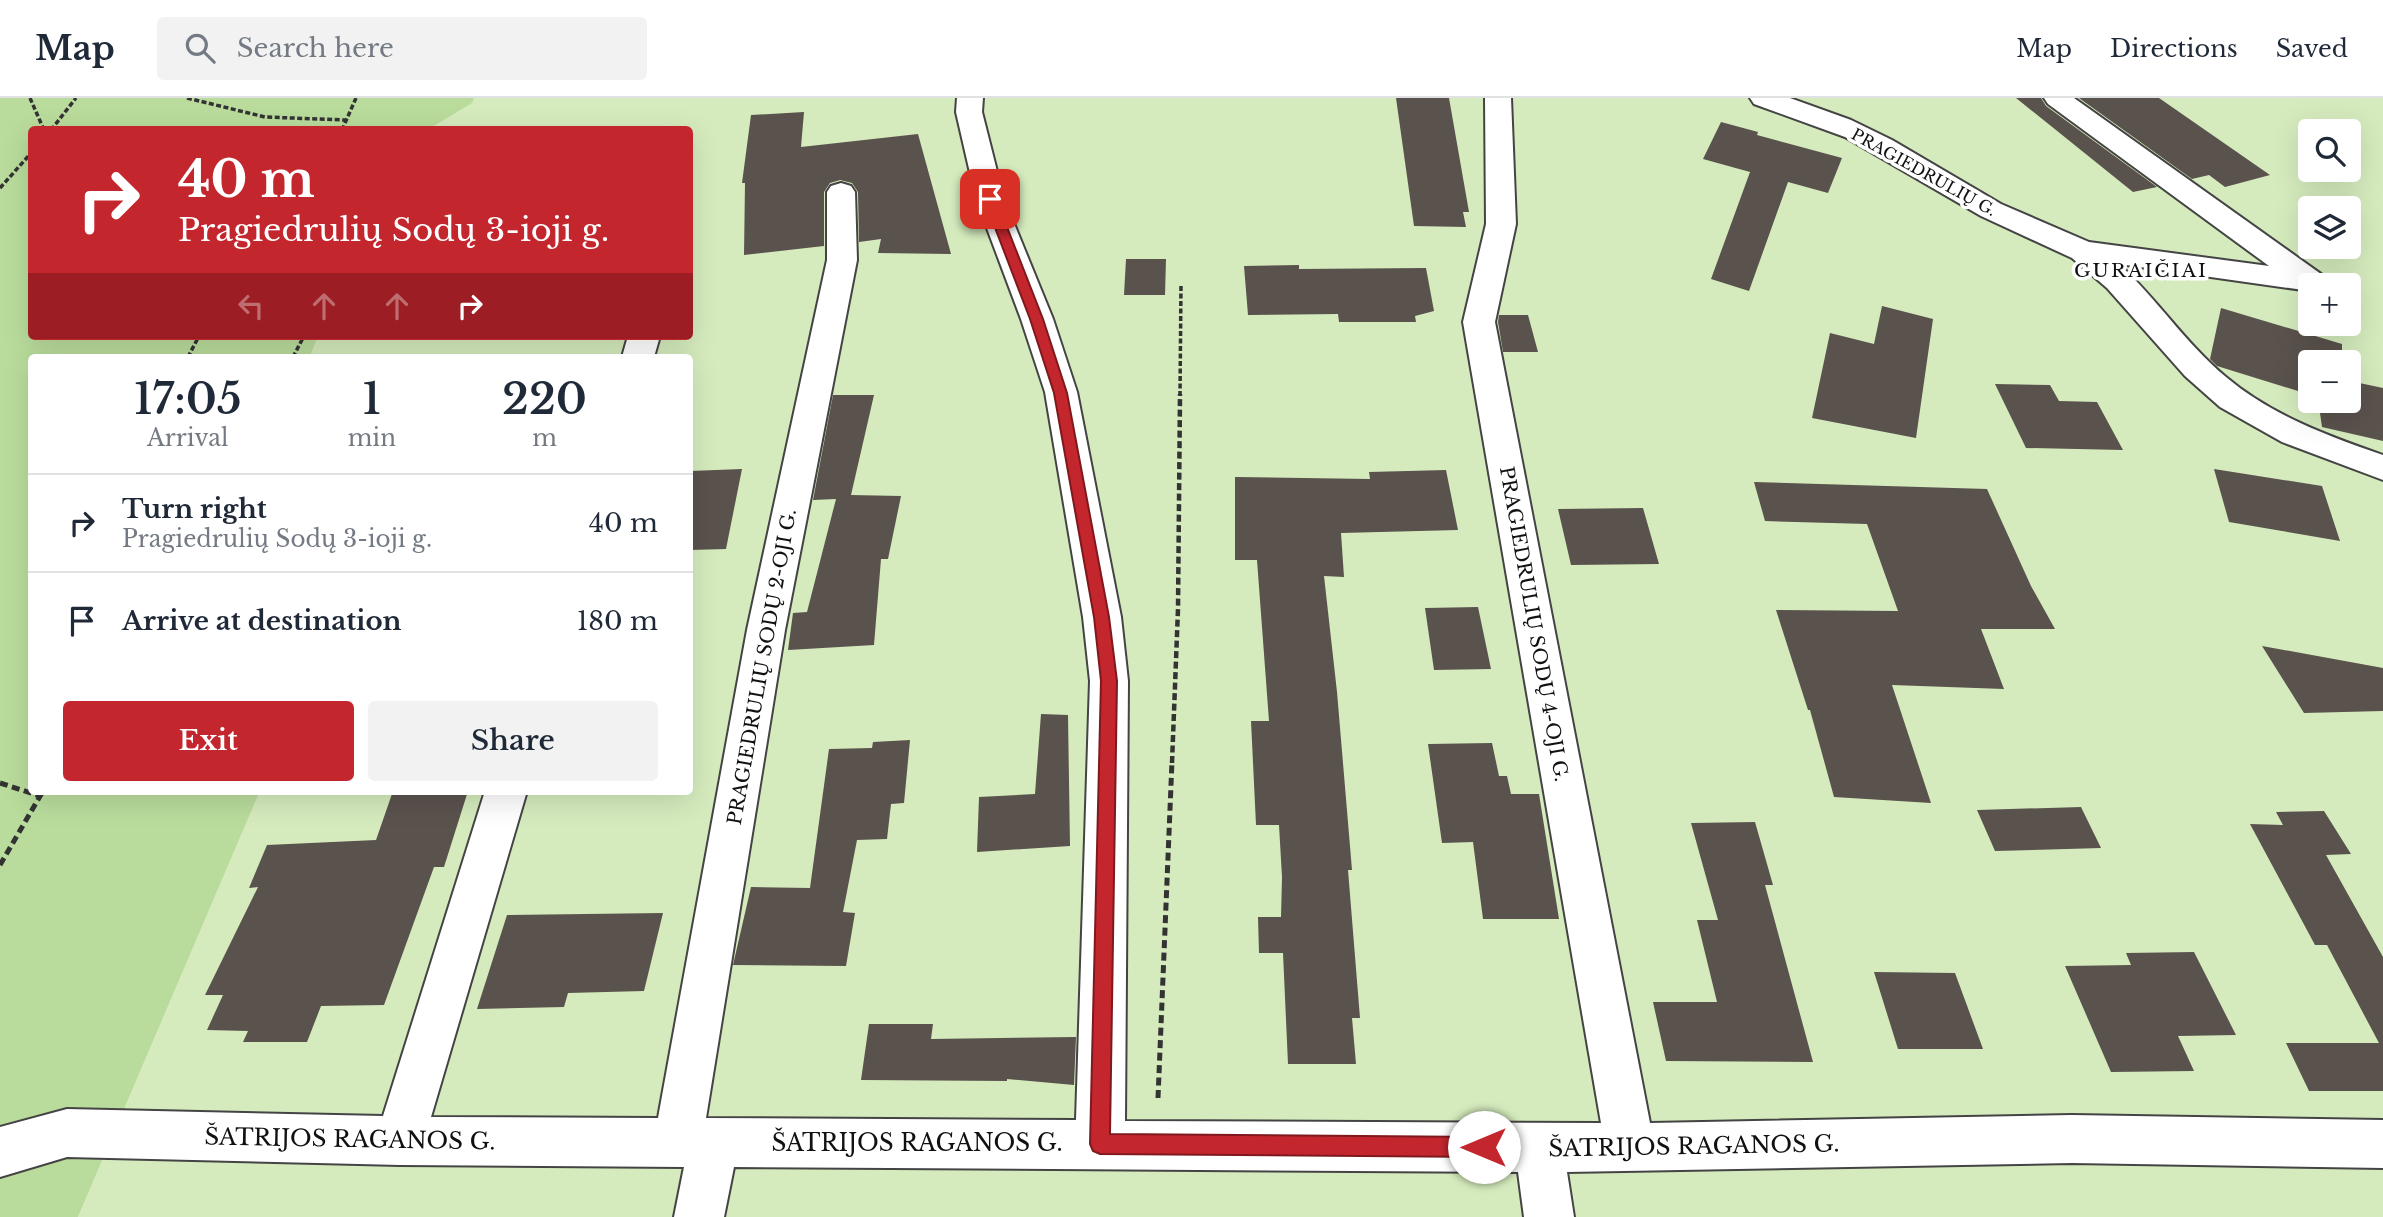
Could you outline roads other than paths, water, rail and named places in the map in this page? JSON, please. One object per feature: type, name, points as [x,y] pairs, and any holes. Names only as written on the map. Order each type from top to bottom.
[{"type":"street","points":[[970,98],[969,112],[990,199],[1037,319],[1060,393],[1102,617],[1109,681],[1100,1144]]},
{"type":"street","name":"PRAGIEDRULIŲ SODŲ 4-OJI G.","points":[[1498,98],[1501,224],[1479,322],[1630,1149]]},
{"type":"street","name":"PRAGIEDRULIŲ G.","points":[[1763,98],[1825,118],[1866,136],[1949,188],[2006,218],[2082,250],[2132,295],[2213,384],[2251,412],[2310,443],[2383,468]]},
{"type":"street","points":[[2057,98],[2310,281],[2082,250]]},
{"type":"street","name":"PRAGIEDRULIŲ SODŲ 2-OJI G.","points":[[699,1217],[696,1142],[766,630],[842,260],[841,192]]},
{"type":"street","points":[[400,1141],[505,795]]},
{"type":"street","name":"ŠATRIJOS RAGANOS G.","points":[[0,1152],[68,1133],[400,1141],[1630,1149],[2072,1139],[2383,1144]]},
{"type":"street","points":[[1539,1148],[1549,1217]]},
{"type":"district","name":"GURAIČIAI","points":[[2141,270]]}]
